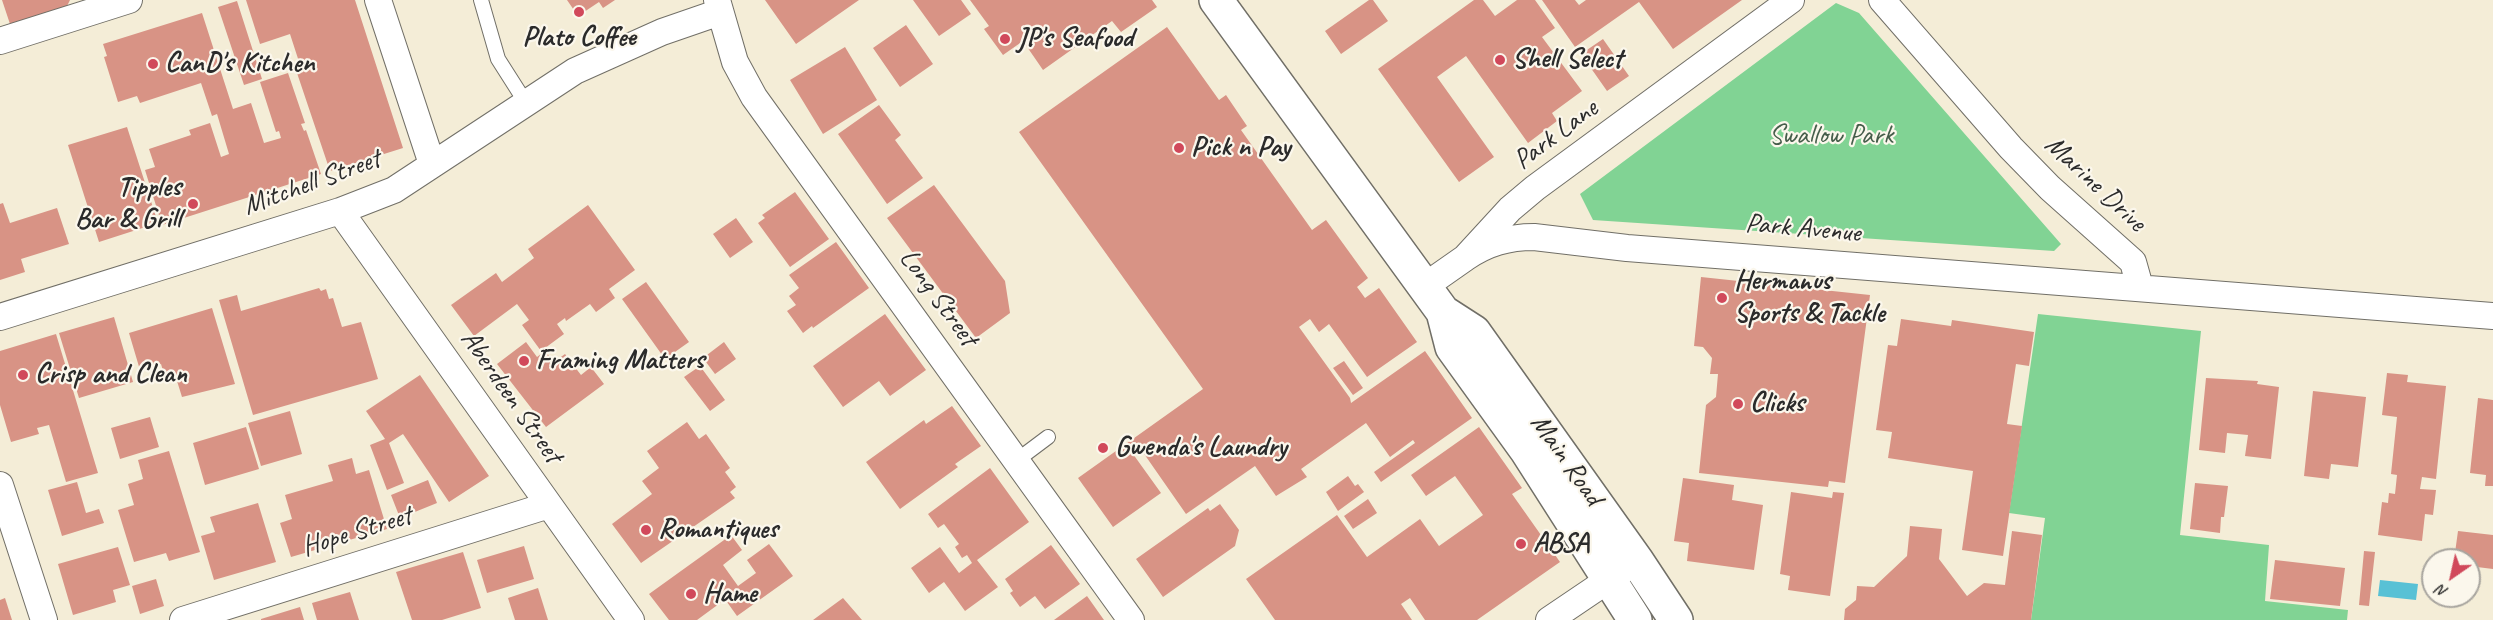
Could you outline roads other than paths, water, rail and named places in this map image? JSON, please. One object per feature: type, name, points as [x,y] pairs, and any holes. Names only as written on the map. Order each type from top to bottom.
[{"type":"main road","name":"Main Road","points":[[1216,0],[1434,299],[1474,332],[1637,561],[1676,620]]},
{"type":"main road","name":"Main Road","points":[[1434,299],[1452,347],[1527,451],[1635,620]]},
{"type":"street","points":[[0,41],[129,0]]},
{"type":"street","points":[[378,0],[432,164]]},
{"type":"street","name":"Park Lane","points":[[1434,299],[1465,258],[1510,209],[1535,188],[1791,0]]},
{"type":"street","name":"Marine Drive","points":[[1882,0],[2050,189],[2133,262],[2140,287]]},
{"type":"street","name":"Mitchell Street","points":[[0,317],[340,211],[394,190],[555,83],[595,62],[719,6]]},
{"type":"street","name":"Long Street","points":[[719,6],[735,62],[754,97],[1131,620]]},
{"type":"street","name":"Aberdeen Street","points":[[340,211],[631,620]]},
{"type":"street","name":"Park Avenue","points":[[1465,258],[1490,244],[1519,237],[1628,248],[2140,287]]},
{"type":"street","points":[[2140,287],[2333,305],[2493,316]]},
{"type":"street","points":[[0,484],[44,620]]},
{"type":"street","name":"Hope Street","points":[[183,620],[549,505]]},
{"type":"street","points":[[1549,620],[1637,561]]},
{"type":"lane","points":[[481,0],[498,59],[526,103]]},
{"type":"lane","points":[[1016,461],[1048,437]]},
{"type":"water","points":[[2380,580],[2418,584],[2416,600],[2378,596]]},
{"type":"place","name":"Plato Coffee","points":[[579,12]]},
{"type":"place","name":"JP's Seafood","points":[[1005,39]]},
{"type":"place","name":"Shell Select","points":[[1500,60]]},
{"type":"place","name":"CanD's Kitchen","points":[[153,64]]},
{"type":"place","name":"Pick n Pay","points":[[1179,148]]},
{"type":"place","name":"Tipples Bar & Grill","points":[[193,204]]},
{"type":"place","name":"Hermanus Sports & Tackle","points":[[1722,298]]},
{"type":"place","name":"Framing Matters","points":[[524,361]]},
{"type":"place","name":"Crisp and Clean","points":[[23,375]]},
{"type":"place","name":"Clicks","points":[[1738,404]]},
{"type":"place","name":"Gwenda's Laundry","points":[[1103,448]]},
{"type":"place","name":"Romantiques","points":[[646,530]]},
{"type":"place","name":"ABSA","points":[[1521,544]]},
{"type":"place","name":"Hame","points":[[691,594]]},
{"type":"park label","name":"Swallow Park","points":[[1831,136]]}]
